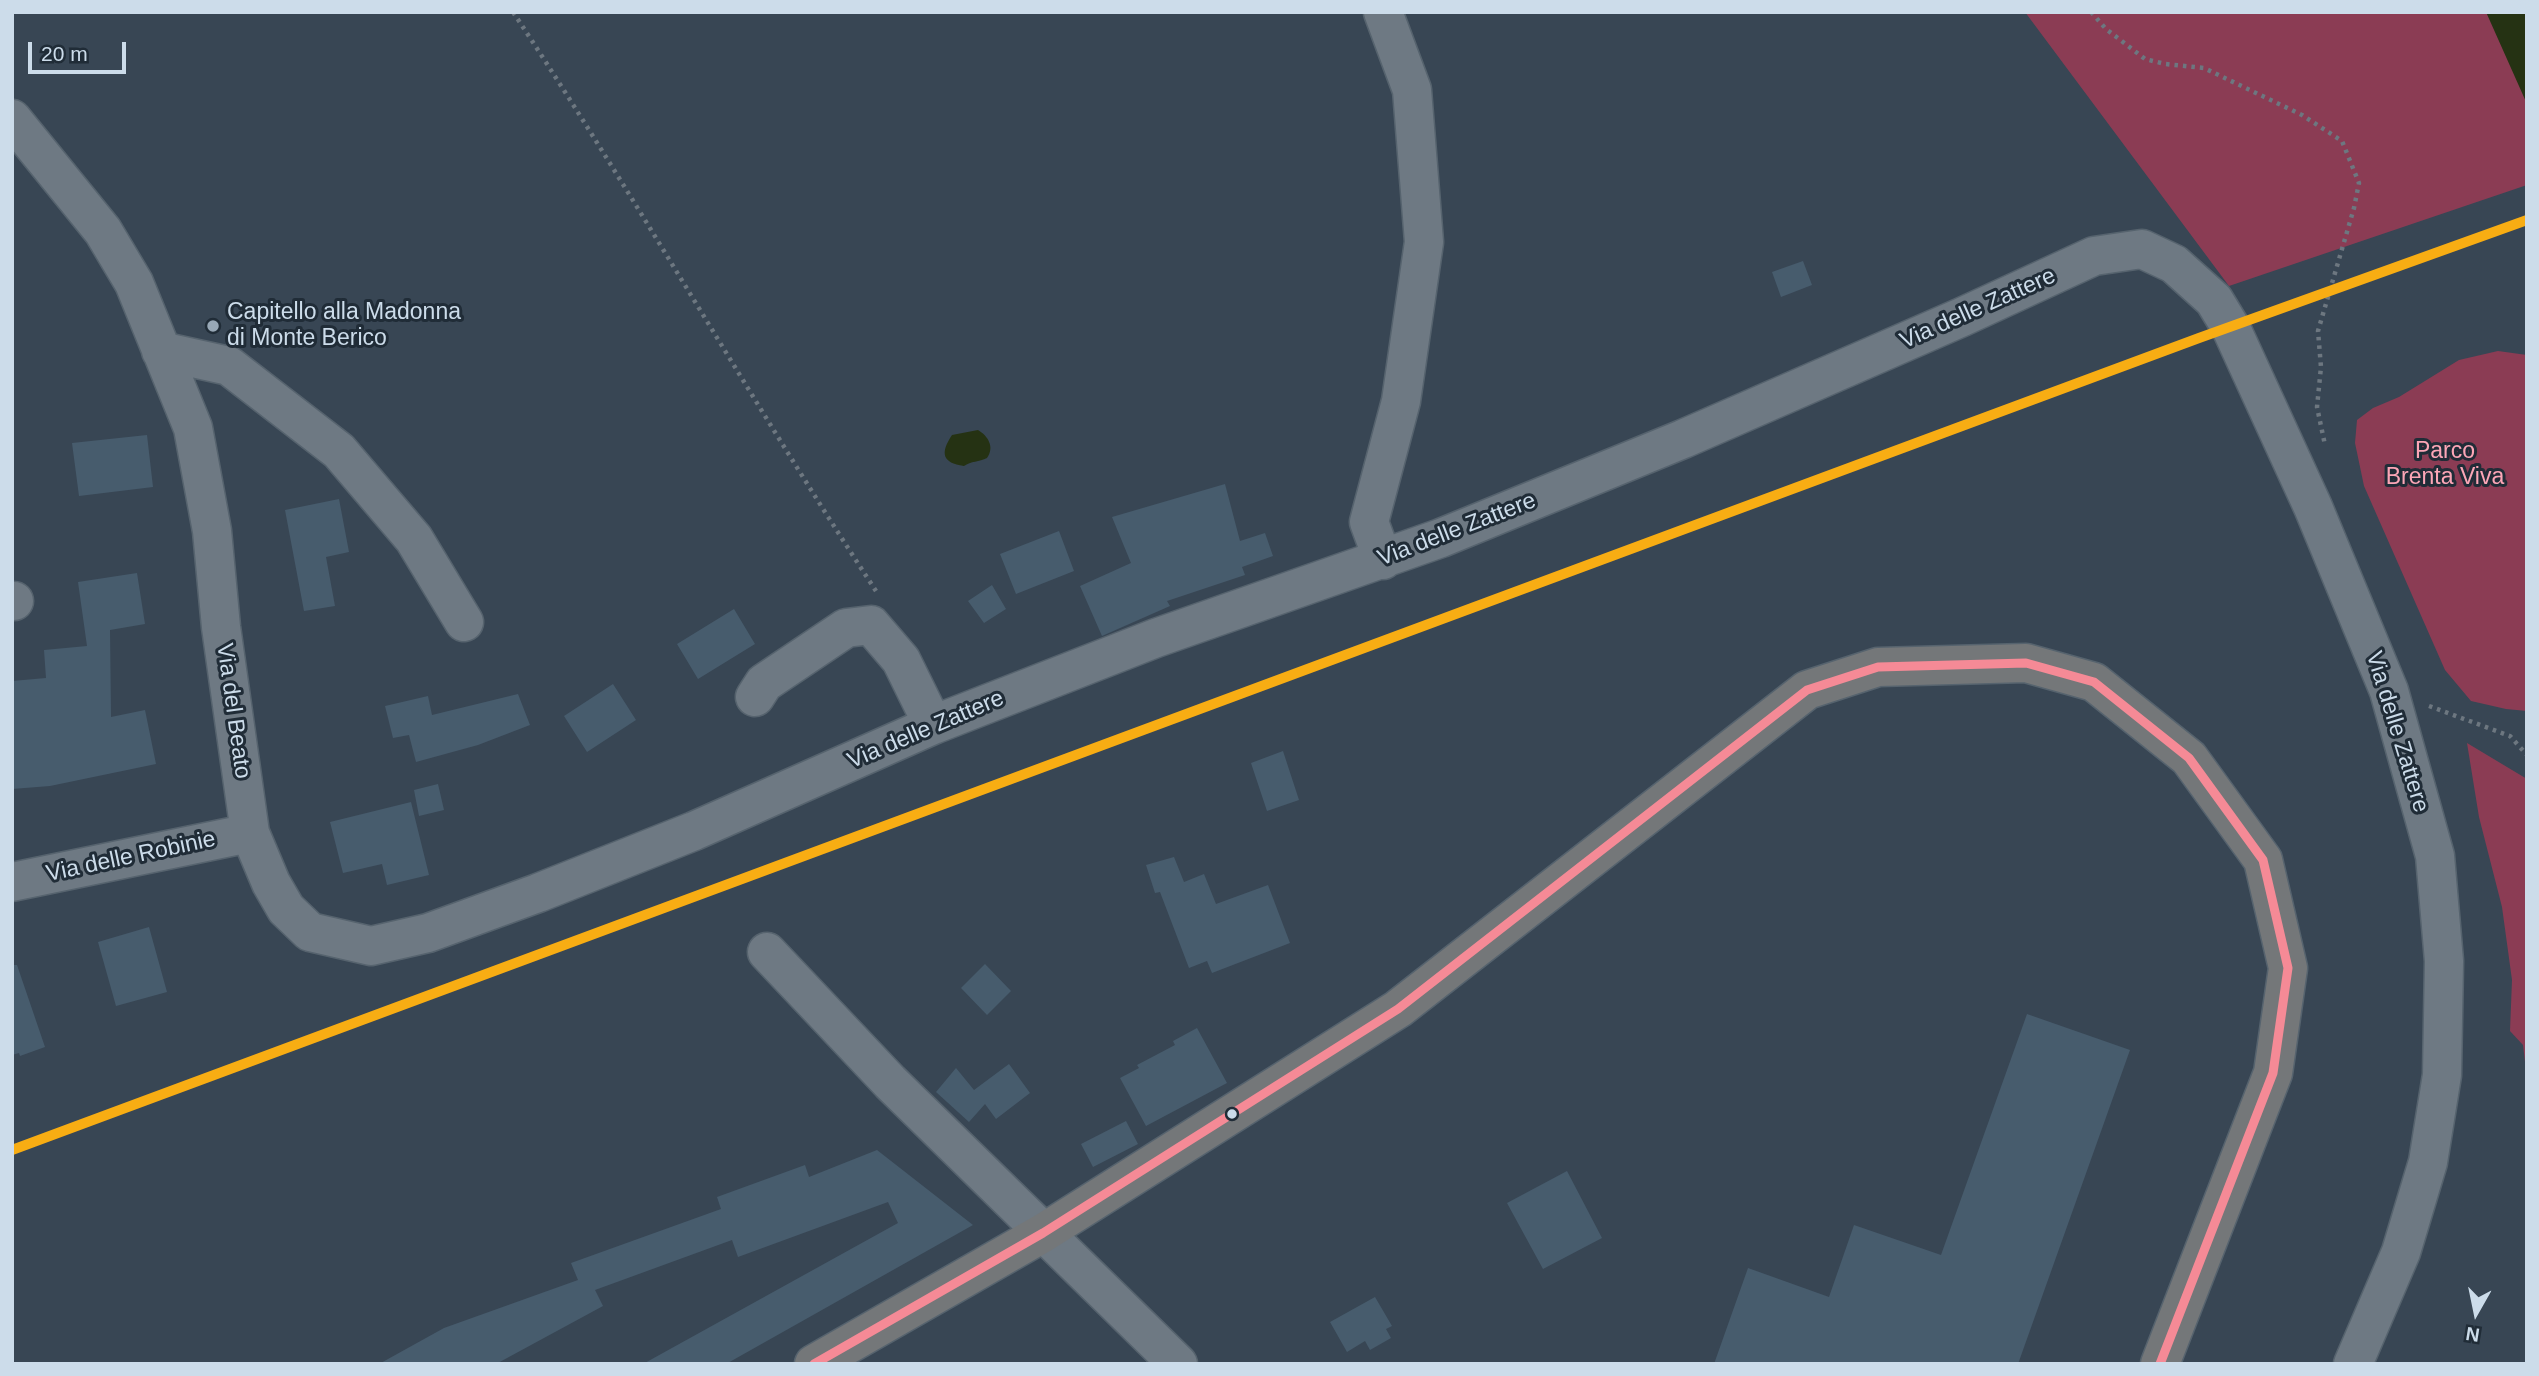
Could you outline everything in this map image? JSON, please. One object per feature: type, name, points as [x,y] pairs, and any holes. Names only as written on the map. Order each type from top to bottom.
[{"type":"main road","points":[[814,1364],[1043,1233],[1398,1009],[1807,690],[1878,667],[2026,663],[2094,682],[2189,758],[2263,860],[2288,968],[2273,1073],[2160,1364]]},
{"type":"street","points":[[1383,12],[1412,90],[1424,242],[1401,401],[1370,522],[1383,560]]},
{"type":"street","name":"Via del Beato","points":[[12,119],[103,231],[134,283],[193,428],[212,531],[221,627],[250,833],[271,883],[286,909],[310,932],[371,946],[428,933],[694,831]]},
{"type":"street","name":"Via delle Zattere","points":[[694,831],[933,725],[1156,638],[1383,560],[1683,439],[2094,256],[2141,249],[2174,264],[2214,300],[2231,328],[2299,478],[2389,691],[2435,856],[2444,961],[2442,1075],[2428,1162],[2401,1252],[2353,1364]]},
{"type":"street","points":[[161,351],[229,366],[339,451],[414,539],[464,622]]},
{"type":"street","points":[[755,697],[764,683],[846,628],[871,625],[901,660],[933,725]]},
{"type":"street","name":"Via delle Robinie","points":[[12,882],[250,833]]},
{"type":"street","points":[[767,952],[890,1082],[1178,1364]]},
{"type":"path","points":[[513,12],[577,108],[797,471],[879,596]]},
{"type":"path","points":[[2091,12],[2106,29],[2145,59],[2204,68],[2302,115],[2342,141],[2359,183],[2318,331],[2321,367],[2317,407],[2326,443],[2317,464],[2299,478]]},
{"type":"path","points":[[2389,691],[2510,736],[2527,755]]},
{"type":"green space","points":[[2025,12],[2527,12],[2527,185],[2229,286]]},
{"type":"green space","name":"Parco Brenta Viva","points":[[2498,351],[2527,355],[2527,711],[2471,701],[2445,670],[2364,486],[2355,443],[2357,420],[2373,408],[2399,397],[2459,360]]},
{"type":"green space","points":[[2467,743],[2527,779],[2527,1079],[2523,1045],[2510,1031],[2512,980],[2502,907],[2479,817]]},
{"type":"shaded area","points":[[2486,12],[2527,12],[2527,104]]},
{"type":"shaded area","points":[[978,430],[989,442],[987,458],[964,466],[947,460],[946,447],[952,435]]},
{"type":"building","points":[[1803,261],[1812,285],[1781,297],[1772,272]]},
{"type":"building","points":[[147,435],[153,487],[79,496],[72,443]]},
{"type":"building","points":[[1225,484],[1240,541],[1265,533],[1273,556],[1242,567],[1245,575],[1167,601],[1170,606],[1102,636],[1080,586],[1131,563],[1112,517]]},
{"type":"building","points":[[339,499],[349,552],[326,557],[335,606],[304,611],[285,510]]},
{"type":"building","points":[[1059,531],[1074,571],[1016,594],[1000,554]]},
{"type":"building","points":[[137,573],[145,624],[110,630],[111,717],[145,710],[156,764],[50,786],[12,789],[12,681],[46,678],[44,650],[87,646],[78,582]]},
{"type":"building","points":[[992,585],[1006,609],[984,623],[968,601]]},
{"type":"building","points":[[734,609],[755,644],[698,679],[677,644]]},
{"type":"building","points":[[613,684],[636,720],[587,752],[564,716]]},
{"type":"building","points":[[518,694],[530,725],[478,745],[416,762],[409,735],[393,738],[385,706],[428,696],[432,715]]},
{"type":"building","points":[[1283,751],[1299,800],[1267,811],[1251,763]]},
{"type":"building","points":[[438,784],[444,810],[419,816],[414,790]]},
{"type":"building","points":[[411,802],[429,875],[387,885],[382,864],[343,873],[330,822]]},
{"type":"building","points":[[1174,857],[1184,882],[1204,874],[1216,904],[1268,885],[1290,943],[1212,973],[1207,961],[1189,968],[1160,892],[1155,893],[1146,865]]},
{"type":"building","points":[[149,927],[167,992],[116,1006],[98,942]]},
{"type":"building","points":[[985,964],[1011,991],[987,1015],[961,988]]},
{"type":"building","points":[[12,965],[17,965],[45,1047],[20,1056],[19,1053],[12,1055]]},
{"type":"building","points":[[2027,1014],[2130,1050],[2018,1364],[1714,1364],[1748,1268],[1829,1297],[1854,1225],[1941,1255]]},
{"type":"building","points":[[1197,1028],[1227,1083],[1146,1126],[1120,1078],[1139,1068],[1137,1065],[1175,1045],[1173,1041]]},
{"type":"building","points":[[1009,1064],[1030,1093],[996,1119],[985,1104],[969,1122],[936,1092],[956,1068],[974,1090]]},
{"type":"building","points":[[1126,1121],[1138,1144],[1093,1167],[1081,1144]]},
{"type":"building","points":[[877,1150],[973,1225],[726,1364],[643,1364],[898,1223],[888,1202],[738,1257],[732,1240],[595,1290],[603,1306],[496,1364],[379,1364],[444,1328],[578,1280],[571,1263],[721,1209],[717,1197],[805,1165],[809,1177]]},
{"type":"building","points":[[1567,1171],[1602,1238],[1543,1269],[1507,1203]]},
{"type":"building","points":[[1375,1297],[1392,1326],[1386,1329],[1391,1338],[1370,1350],[1365,1341],[1347,1352],[1330,1322]]},
{"type":"transit line","points":[[12,1150],[2199,338],[2527,220]]},
{"type":"transit line","points":[[814,1364],[1043,1233],[1398,1009],[1807,690],[1878,667],[2026,663],[2094,682],[2189,758],[2263,860],[2288,968],[2273,1073],[2160,1364]]},
{"type":"place","name":"Capitello alla Madonna di Monte Berico","points":[[213,326]]}]
